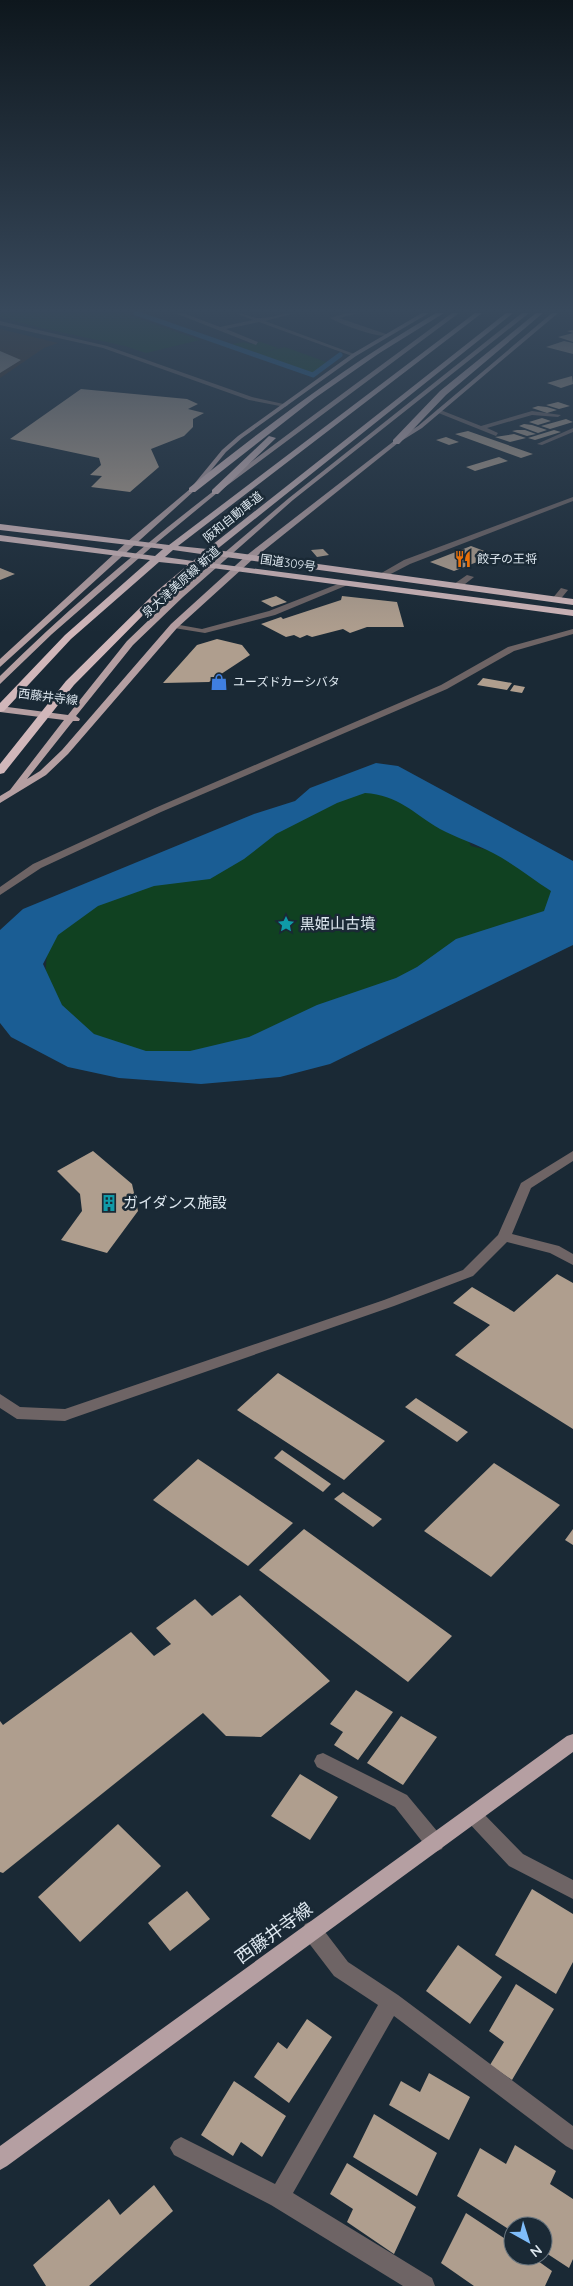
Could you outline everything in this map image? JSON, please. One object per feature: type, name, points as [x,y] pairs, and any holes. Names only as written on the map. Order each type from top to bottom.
[{"type":"highway","points":[[192,490],[283,420]]},
{"type":"highway","name":"阪和自動車道","points":[[0,709],[67,638],[138,575],[226,504],[338,420]]},
{"type":"highway","name":"阪和自動車道","points":[[0,771],[70,683],[160,593],[229,535],[375,420]]},
{"type":"highway","points":[[396,442],[417,420]]},
{"type":"highway","points":[[215,492],[263,445],[277,435]]},
{"type":"highway","name":"国道309号","points":[[0,527],[250,557],[573,602]]},
{"type":"highway","name":"国道309号","points":[[0,538],[573,613]]},
{"type":"main road","points":[[0,664],[130,544],[192,490],[224,451],[266,420]]},
{"type":"main road","points":[[0,681],[49,632],[151,543],[215,492],[313,420]]},
{"type":"main road","name":"泉大津美原線 新道","points":[[0,806],[130,643],[180,595],[291,499],[393,420]]},
{"type":"main road","points":[[0,800],[43,774],[65,752],[174,626],[237,568],[396,442],[427,420]]},
{"type":"main road","name":"西藤井寺線","points":[[0,709],[91,721]]},
{"type":"main road","name":"西藤井寺線","points":[[0,2159],[573,1742]]},
{"type":"street","points":[[459,420],[496,434]]},
{"type":"street","points":[[481,428],[509,420]]},
{"type":"street","points":[[540,444],[573,430]]},
{"type":"street","points":[[382,575],[407,562],[573,499]]},
{"type":"street","points":[[494,529],[504,533]]},
{"type":"street","points":[[458,586],[470,577]]},
{"type":"street","points":[[174,626],[202,631],[272,613],[346,584]]},
{"type":"street","points":[[556,599],[564,590]]},
{"type":"street","points":[[0,892],[37,866],[158,810],[444,687],[511,649],[573,631]]},
{"type":"street","points":[[0,1400],[17,1413],[65,1415],[389,1303],[468,1273],[504,1237],[526,1186],[573,1155]]},
{"type":"street","points":[[504,1237],[554,1249],[573,1260]]},
{"type":"street","points":[[323,1761],[401,1801],[435,1843]]},
{"type":"street","points":[[473,1815],[516,1860],[573,1890]]},
{"type":"street","points":[[312,1931],[341,1969],[391,2002],[573,2139]]},
{"type":"street","points":[[279,2198],[391,2002]]},
{"type":"street","points":[[181,2148],[279,2198],[424,2286]]},
{"type":"green space","points":[[354,790],[403,793],[462,829],[471,846],[517,857],[573,899],[440,972],[249,1048],[158,1059],[89,1042],[44,992],[48,938],[108,898],[258,843]]},
{"type":"water","points":[[376,763],[398,766],[573,861],[573,945],[330,1064],[280,1077],[201,1084],[119,1078],[68,1067],[11,1037],[0,1023],[0,930],[23,909],[254,814],[295,801],[310,788]],"holes":[[[365,793],[377,794],[396,801],[440,829],[493,853],[551,891],[544,911],[456,939],[417,967],[396,978],[317,1005],[249,1037],[190,1051],[146,1051],[94,1034],[62,1005],[43,964],[58,935],[98,906],[154,886],[210,879],[244,859],[276,834],[337,803]]]},
{"type":"building","points":[[37,420],[193,420],[193,427],[184,436],[151,449],[159,467],[130,492],[91,487],[102,476],[90,475],[101,465],[99,458],[10,439]]},
{"type":"building","points":[[537,420],[551,421],[538,425],[529,422]]},
{"type":"building","points":[[564,420],[573,422],[550,429],[541,426]]},
{"type":"building","points":[[524,424],[547,430],[538,433],[519,426]]},
{"type":"building","points":[[525,430],[536,434],[527,436],[512,431]]},
{"type":"building","points":[[554,430],[561,432],[535,440],[528,438]]},
{"type":"building","points":[[468,431],[533,454],[521,458],[455,434]]},
{"type":"building","points":[[514,434],[526,438],[510,442],[495,437]]},
{"type":"building","points":[[446,437],[459,442],[449,445],[436,440]]},
{"type":"building","points":[[499,457],[508,461],[475,471],[466,467]]},
{"type":"building","points":[[471,546],[495,555],[454,571],[430,562]]},
{"type":"building","points":[[323,549],[329,555],[317,557],[311,550]]},
{"type":"building","points":[[0,568],[15,574],[0,580]]},
{"type":"building","points":[[276,596],[287,602],[272,607],[261,601]]},
{"type":"building","points":[[342,596],[397,602],[404,627],[367,627],[350,633],[343,629],[312,637],[307,635],[300,638],[294,635],[286,637],[261,624],[281,617],[283,619],[341,600]]},
{"type":"building","points":[[217,639],[242,645],[250,655],[209,682],[163,683],[197,645]]},
{"type":"building","points":[[483,678],[512,683],[507,690],[477,685]]},
{"type":"building","points":[[514,685],[525,687],[522,693],[510,691]]},
{"type":"building","name":"ガイダンス施設","points":[[93,1151],[132,1184],[138,1211],[107,1253],[61,1240],[82,1211],[80,1194],[57,1171]]},
{"type":"building","points":[[557,1274],[573,1283],[573,1429],[455,1355],[490,1325],[453,1303],[472,1287],[514,1312]]},
{"type":"building","points":[[278,1373],[385,1441],[344,1480],[237,1410]]},
{"type":"building","points":[[416,1398],[468,1432],[457,1442],[405,1407]]},
{"type":"building","points":[[282,1450],[331,1484],[323,1492],[274,1458]]},
{"type":"building","points":[[198,1459],[293,1523],[248,1566],[153,1500]]},
{"type":"building","points":[[494,1463],[560,1505],[491,1577],[424,1531]]},
{"type":"building","points":[[343,1492],[382,1519],[373,1527],[334,1499]]},
{"type":"building","points":[[304,1529],[452,1636],[408,1682],[259,1570]]},
{"type":"building","points":[[573,1529],[573,1545],[565,1540]]},
{"type":"building","points":[[240,1595],[330,1681],[261,1737],[226,1736],[203,1713],[3,1873],[0,1872],[0,1721],[3,1725],[131,1632],[154,1656],[171,1644],[156,1628],[195,1599],[212,1616]]},
{"type":"building","points":[[356,1690],[393,1712],[358,1760],[334,1745],[343,1732],[330,1724]]},
{"type":"building","points":[[401,1716],[437,1737],[403,1785],[367,1763]]},
{"type":"building","points":[[300,1774],[338,1797],[310,1840],[271,1816]]},
{"type":"building","points":[[118,1824],[161,1866],[80,1942],[38,1897]]},
{"type":"building","points":[[532,1889],[573,1914],[573,1962],[556,1994],[495,1955]]},
{"type":"building","points":[[187,1891],[210,1919],[170,1951],[148,1923]]},
{"type":"building","points":[[458,1945],[502,1977],[470,2024],[426,1991]]},
{"type":"building","points":[[516,1984],[554,2009],[512,2080],[490,2065],[504,2042],[489,2031]]},
{"type":"building","points":[[307,2019],[332,2037],[289,2103],[254,2077],[278,2042],[287,2049]]},
{"type":"building","points":[[429,2073],[470,2097],[449,2140],[389,2105],[401,2081],[420,2092]]},
{"type":"building","points":[[234,2081],[286,2116],[262,2157],[241,2142],[233,2156],[201,2135]]},
{"type":"building","points":[[374,2114],[437,2153],[417,2196],[353,2157]]},
{"type":"building","points":[[515,2145],[556,2171],[550,2184],[573,2199],[573,2259],[569,2268],[553,2258],[553,2216],[503,2216],[503,2226],[457,2196],[480,2148],[506,2164]]},
{"type":"building","points":[[347,2163],[416,2207],[394,2254],[347,2222],[353,2209],[330,2194]]},
{"type":"building","points":[[154,2185],[173,2211],[89,2286],[46,2286],[33,2265],[109,2199],[120,2215]]},
{"type":"building","points":[[466,2213],[503,2237],[503,2266],[545,2266],[552,2271],[545,2286],[474,2286],[441,2263]]},
{"type":"place","name":"餃子の王将","points":[[463,559]]},
{"type":"place","name":"ユーズドカーシバタ","points":[[219,682]]},
{"type":"place","name":"黒姫山古墳","points":[[286,924]]},
{"type":"place","name":"ガイダンス施設","points":[[109,1203]]}]
